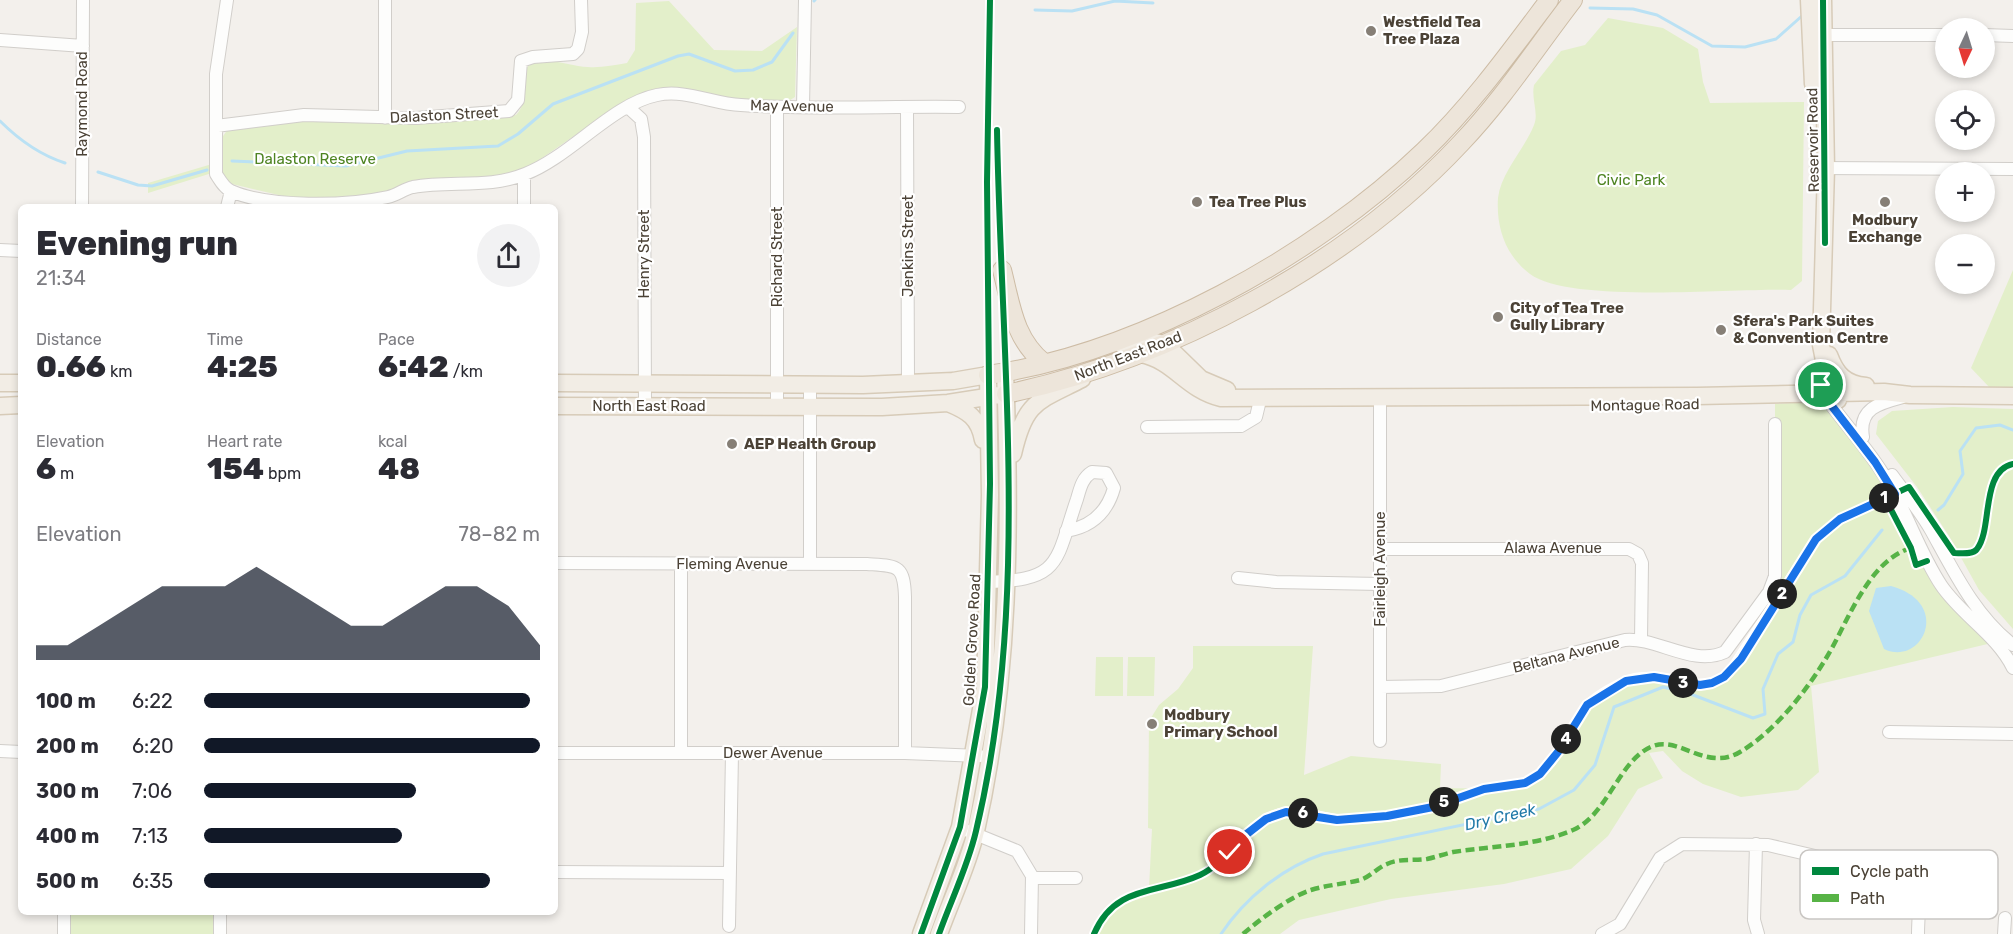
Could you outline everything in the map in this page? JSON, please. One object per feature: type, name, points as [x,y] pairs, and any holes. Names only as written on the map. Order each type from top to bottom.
[{"type":"highway","name":"North East Road","points":[[997,395],[1104,367],[1165,344],[1225,315],[1333,253],[1383,216],[1461,144],[1508,87],[1573,0]]},
{"type":"highway","name":"North East Road","points":[[997,373],[1086,351],[1186,310],[1293,252],[1372,197],[1425,151],[1477,93],[1546,4]]},
{"type":"highway","points":[[1546,4],[1559,18]]},
{"type":"highway","points":[[1293,252],[1304,271]]},
{"type":"highway","points":[[1002,270],[1019,334],[1030,351],[1044,363]]},
{"type":"main road","name":"Reservoir Road","points":[[1809,0],[1817,35]]},
{"type":"main road","name":"Reservoir Road","points":[[1822,0],[1817,35],[1823,279],[1821,345],[1831,397]]},
{"type":"main road","name":"Reservoir Road","points":[[1821,168],[1813,329],[1814,359],[1831,397]]},
{"type":"main road","points":[[1823,279],[1827,346],[1833,366],[1841,377],[1848,382],[1910,395]]},
{"type":"main road","points":[[1086,351],[1146,340],[1165,344]]},
{"type":"main road","name":"Montague Road","points":[[1165,344],[1201,379],[1224,389],[1261,396]]},
{"type":"main road","name":"Montague Road","points":[[1141,354],[1167,363],[1188,383],[1208,395],[1229,398],[1261,396],[1380,398],[2013,396]]},
{"type":"main road","points":[[1007,479],[1022,420],[1031,409],[1046,397],[1104,367]]},
{"type":"main road","name":"North East Road","points":[[558,383],[908,384],[997,373]]},
{"type":"main road","name":"Golden Grove Road","points":[[982,756],[990,473],[997,373]]},
{"type":"main road","points":[[0,383],[18,383]]},
{"type":"main road","name":"North East Road","points":[[558,405],[811,406],[948,403],[997,395]]},
{"type":"main road","name":"Golden Grove Road","points":[[939,934],[968,830],[982,756],[1001,690],[1006,582],[1007,479],[997,395]]},
{"type":"main road","points":[[948,403],[972,415],[978,422],[990,473]]},
{"type":"main road","points":[[0,406],[18,405]]},
{"type":"main road","name":"Golden Grove Road","points":[[921,934],[968,830]]},
{"type":"street","name":"Raymond Road","points":[[82,204],[83,0]]},
{"type":"street","points":[[227,0],[217,64],[216,174],[228,189],[227,204]]},
{"type":"street","points":[[385,0],[385,118]]},
{"type":"street","name":"Dalaston Street","points":[[216,126],[304,115],[385,118],[498,112],[513,108],[518,99],[521,61],[533,57],[573,54],[578,49],[582,32],[581,0]]},
{"type":"street","points":[[802,107],[805,0]]},
{"type":"street","points":[[1817,35],[1935,35]]},
{"type":"street","points":[[1995,35],[2013,36]]},
{"type":"street","points":[[0,40],[83,46]]},
{"type":"street","name":"May Avenue","points":[[228,189],[295,204],[382,203],[413,187],[482,184],[524,175],[548,163],[629,108],[655,95],[670,93],[686,94],[717,104],[777,107],[959,107]]},
{"type":"street","name":"Richard Street","points":[[777,107],[777,406]]},
{"type":"street","name":"Jenkins Street","points":[[907,107],[908,384]]},
{"type":"street","name":"Henry Street","points":[[629,108],[641,119],[644,137],[645,406]]},
{"type":"street","points":[[1821,168],[2013,169]]},
{"type":"street","points":[[524,175],[524,204]]},
{"type":"street","points":[[0,250],[18,251]]},
{"type":"street","points":[[810,384],[810,564]]},
{"type":"street","points":[[1863,437],[1863,418],[1870,408],[1910,395]]},
{"type":"street","points":[[1147,427],[1241,426],[1256,417],[1261,396]]},
{"type":"street","points":[[1831,397],[1931,530],[1971,597],[2003,637],[2013,645]]},
{"type":"street","points":[[1831,397],[1895,494],[1942,586],[1964,612],[2005,651],[2013,668]]},
{"type":"street","name":"Fairleigh Avenue","points":[[1380,398],[1380,741]]},
{"type":"street","name":"Beltana Avenue","points":[[1380,687],[1441,686],[1625,640],[1641,640],[1686,653],[1721,654],[1769,592],[1775,576],[1775,424]]},
{"type":"street","points":[[987,582],[1031,579],[1050,567],[1087,475],[1099,471],[1106,473],[1110,476],[1114,488],[1094,521],[1083,528],[1066,531]]},
{"type":"street","name":"Alawa Avenue","points":[[1380,549],[1629,549],[1638,554],[1642,563],[1641,640]]},
{"type":"street","name":"Fleming Avenue","points":[[558,563],[810,564],[892,566],[900,569],[904,576],[905,753]]},
{"type":"street","points":[[681,564],[681,753]]},
{"type":"street","points":[[1238,578],[1276,582],[1380,584]]},
{"type":"street","points":[[1889,732],[2013,734]]},
{"type":"street","points":[[0,751],[18,752]]},
{"type":"street","name":"Dewer Avenue","points":[[558,753],[905,753],[982,756]]},
{"type":"street","points":[[729,926],[732,753]]},
{"type":"street","points":[[968,830],[1017,851],[1032,878],[1031,934]]},
{"type":"street","points":[[1602,934],[1620,924],[1660,858],[1675,847],[1696,843],[1756,844],[1800,853]]},
{"type":"street","points":[[1756,844],[1754,920],[1758,934]]},
{"type":"street","points":[[558,872],[729,873]]},
{"type":"street","points":[[1032,878],[1076,878]]},
{"type":"street","points":[[64,915],[64,934]]},
{"type":"street","points":[[220,915],[220,934]]},
{"type":"street","points":[[2004,934],[2005,918]]},
{"type":"green space","name":"Dalaston Reserve","points":[[669,1],[714,50],[762,51],[797,27],[795,97],[787,102],[721,99],[681,88],[661,88],[625,101],[529,167],[501,176],[375,194],[310,199],[287,197],[232,184],[222,175],[221,139],[228,129],[300,119],[417,124],[516,115],[523,104],[528,66],[543,61],[593,67],[627,63],[635,50],[636,3]]},
{"type":"green space","name":"Civic Park","points":[[1608,18],[1663,28],[1698,49],[1703,82],[1710,103],[1804,102],[1802,281],[1791,290],[1654,293],[1580,289],[1550,283],[1530,274],[1515,259],[1501,230],[1498,198],[1503,179],[1534,125],[1536,116],[1534,85],[1561,51],[1585,45]]},
{"type":"green space","points":[[212,164],[212,173],[148,193],[148,183]]},
{"type":"green space","points":[[2013,270],[2013,387],[1990,388],[1971,368]]},
{"type":"green space","points":[[1828,401],[1875,462],[1927,561],[1996,642],[1811,686],[1819,772],[1798,790],[1741,797],[1703,784],[1682,771],[1663,751],[1649,753],[1663,778],[1638,789],[1608,836],[1571,869],[1504,884],[1391,899],[1299,920],[1280,934],[1094,934],[1103,918],[1116,905],[1149,888],[1152,829],[1148,828],[1149,721],[1159,705],[1178,689],[1193,668],[1193,646],[1313,646],[1304,775],[1351,756],[1441,764],[1440,788],[1493,788],[1521,783],[1545,768],[1584,711],[1606,692],[1623,683],[1650,678],[1684,685],[1710,684],[1737,663],[1764,627],[1775,600],[1775,404]]},
{"type":"green space","points":[[1953,407],[2013,409],[2013,629],[1979,590],[1949,536],[1917,487],[1876,434],[1878,421],[1892,411]]},
{"type":"green space","points":[[1096,657],[1123,657],[1123,696],[1095,696]]},
{"type":"green space","points":[[1128,657],[1155,657],[1154,696],[1127,696]]},
{"type":"green space","points":[[70,915],[213,915],[213,934],[70,934]]},
{"type":"water","points":[[1891,586],[1910,594],[1921,606],[1926,618],[1925,631],[1919,641],[1910,649],[1898,652],[1884,649],[1869,611],[1876,588]]},
{"type":"waterway","points":[[1035,10],[1072,11],[1115,1],[1153,3]]},
{"type":"waterway","points":[[1590,8],[1633,9],[1657,15],[1712,46],[1745,47],[1776,39],[1803,15]]},
{"type":"waterway","points":[[232,161],[346,166],[407,151],[498,146],[518,134],[553,104],[678,56],[689,54],[735,71],[753,70],[772,62],[793,33]]},
{"type":"waterway","points":[[0,121],[30,146],[65,163]]},
{"type":"waterway","points":[[98,172],[138,185],[152,186],[207,170]]},
{"type":"waterway","name":"Dry Creek","points":[[1938,510],[1944,505],[1963,474],[1960,451],[1976,428],[2000,425],[2013,430]]},
{"type":"waterway","name":"Dry Creek","points":[[1221,934],[1241,908],[1253,897],[1279,876],[1308,860],[1323,854],[1539,809],[1574,790],[1595,765],[1614,707],[1663,687],[1688,693],[1753,718],[1765,714],[1763,689],[1778,654],[1793,642],[1800,615],[1811,595],[1845,576],[1882,530]]},
{"type":"marked path","points":[[1243,934],[1294,897],[1311,890],[1360,880],[1392,862],[1427,859],[1453,852],[1529,842],[1573,830],[1585,823],[1595,812],[1631,762],[1653,746],[1663,744],[1716,758],[1728,757],[1740,752],[1777,723],[1808,686],[1870,580],[1896,555],[1911,548]]},
{"type":"cycle path","points":[[921,934],[960,827],[985,687],[990,484],[987,182],[990,0]]},
{"type":"cycle path","points":[[1823,0],[1825,243]]},
{"type":"cycle path","points":[[939,934],[973,844],[993,745],[1003,658],[1008,570],[1009,482],[997,130]]},
{"type":"cycle path","points":[[1094,934],[1103,918],[1114,906],[1126,898],[1200,875],[1222,859],[1261,821],[1273,815],[1286,812],[1310,813],[1333,819],[1349,820],[1392,816],[1434,807],[1481,790],[1520,784],[1536,777],[1561,748],[1587,706],[1610,689],[1638,677],[1704,684],[1729,673],[1816,539],[1840,519],[1909,487],[1954,553],[1975,551],[1982,540],[1991,489],[1996,477],[2003,469],[2013,464]]},
{"type":"cycle path","points":[[1885,498],[1911,548],[1916,565],[1927,561]]},
{"type":"place","name":"Westfield Tea Tree Plaza","points":[[1371,31]]},
{"type":"place","name":"Tea Tree Plus","points":[[1197,202]]},
{"type":"place","name":"Modbury Exchange","points":[[1885,202]]},
{"type":"place","name":"City of Tea Tree Gully Library","points":[[1498,317]]},
{"type":"place","name":"Sfera's Park Suites & Convention Centre","points":[[1721,330]]},
{"type":"place","name":"AEP Health Group","points":[[732,444]]},
{"type":"place","name":"Modbury Primary School","points":[[1152,724]]},
{"type":"route","points":[[1230,852],[1239,840],[1266,819],[1277,814],[1297,812],[1337,820],[1387,816],[1433,807],[1467,793],[1525,783],[1540,774],[1558,752],[1587,705],[1626,681],[1638,677],[1654,677],[1700,685],[1712,683],[1724,677],[1741,659],[1816,539],[1840,519],[1866,505],[1895,494],[1875,462],[1828,401],[1821,385]]}]
